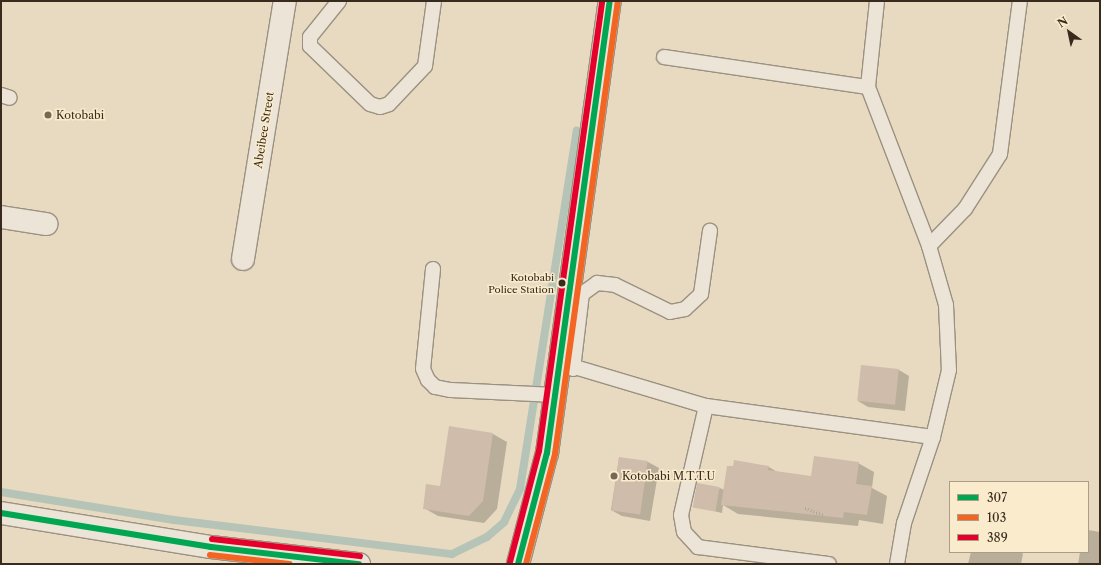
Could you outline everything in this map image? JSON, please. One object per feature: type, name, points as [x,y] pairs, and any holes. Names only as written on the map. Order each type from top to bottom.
[{"type":"street","name":"Abeibee Street","points":[[243,259],[285,1]]},
{"type":"street","points":[[518,564],[546,453],[555,395],[566,366],[610,1]]},
{"type":"street","points":[[1,217],[46,224]]},
{"type":"street","points":[[1,513],[210,555],[359,564]]},
{"type":"lane","points":[[339,1],[310,38],[310,46],[370,104],[380,107],[389,104],[425,66],[434,1]]},
{"type":"lane","points":[[877,1],[868,87],[929,246],[946,305],[949,370],[933,438],[904,523],[897,564]]},
{"type":"lane","points":[[929,246],[965,209],[1000,154],[1020,1]]},
{"type":"lane","points":[[664,57],[868,87]]},
{"type":"lane","points":[[710,231],[701,294],[685,309],[670,312],[615,286],[598,283],[582,294],[566,366],[706,406],[933,438]]},
{"type":"lane","points":[[433,269],[423,369],[428,380],[435,387],[451,390],[555,395]]},
{"type":"lane","points":[[706,406],[681,515],[684,532],[698,547],[829,564]]},
{"type":"path","points":[[804,508],[824,515]]},
{"type":"building","points":[[861,365],[899,369],[895,405],[857,401]]},
{"type":"building","points":[[449,426],[493,433],[483,501],[469,516],[423,509],[426,484],[440,486]]},
{"type":"building","points":[[814,456],[859,462],[856,484],[872,486],[867,515],[844,512],[843,518],[721,505],[727,466],[733,466],[734,460],[769,466],[768,470],[811,476]]},
{"type":"building","points":[[619,457],[648,461],[640,515],[611,510]]},
{"type":"building","points":[[697,483],[720,487],[715,512],[693,508]]},
{"type":"waterway","points":[[1,492],[174,520],[452,554],[487,537],[504,522],[520,489],[577,131]]},
{"type":"transit line","name":"389","points":[[510,562],[539,451],[602,1]]},
{"type":"transit line","name":"307","points":[[518,564],[547,453],[610,1]]},
{"type":"transit line","name":"103","points":[[526,564],[555,454],[618,2]]},
{"type":"transit line","name":"307","points":[[1,513],[211,547],[359,564]]},
{"type":"transit line","name":"389","points":[[212,539],[360,556]]},
{"type":"transit line","name":"103","points":[[210,555],[289,564]]},
{"type":"place","name":"Kotobabi","points":[[48,115]]},
{"type":"place","name":"Kotobabi Police Station","points":[[562,283]]},
{"type":"place","name":"Kotobabi M.T.T.U","points":[[614,476]]}]
